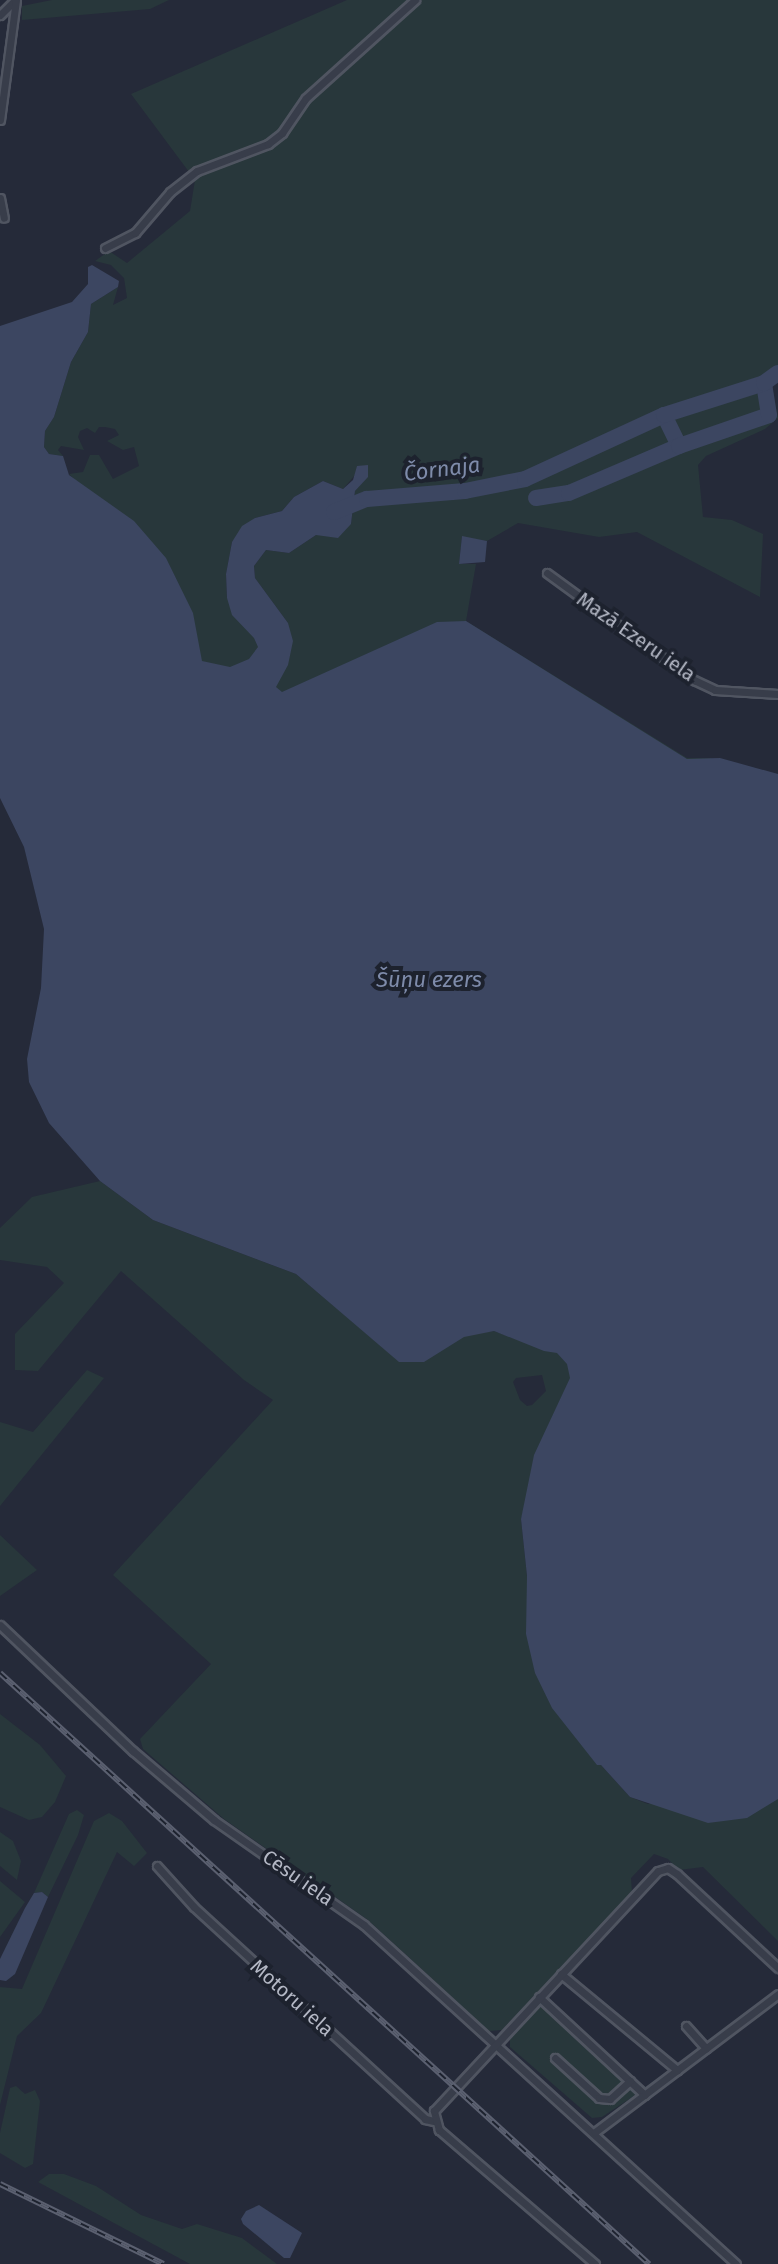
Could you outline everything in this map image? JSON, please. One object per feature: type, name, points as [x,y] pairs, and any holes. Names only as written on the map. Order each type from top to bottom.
[{"type":"street","points":[[0,15],[16,0]]},
{"type":"street","points":[[0,120],[16,0]]},
{"type":"street","points":[[105,248],[135,233],[170,192],[197,171],[275,139],[306,98],[350,54],[415,0]]},
{"type":"street","points":[[0,198],[4,218]]},
{"type":"street","name":"Mazā Ezeru iela","points":[[547,573],[694,680],[715,690],[778,694]]},
{"type":"street","name":"Cēsu iela","points":[[0,1625],[133,1751],[203,1810],[364,1925],[595,2132],[736,2264]]},
{"type":"street","name":"Motoru iela","points":[[157,1866],[194,1907],[425,2119],[434,2121],[439,2130],[595,2264]]},
{"type":"street","points":[[434,2121],[434,2111],[658,1871],[668,1868],[778,1968]]},
{"type":"street","points":[[561,1974],[677,2070]]},
{"type":"street","points":[[595,2132],[778,1994]]},
{"type":"street","points":[[539,1997],[645,2095]]},
{"type":"street","points":[[686,2026],[706,2048]]},
{"type":"street","points":[[555,2058],[599,2098],[610,2099],[630,2081]]},
{"type":"shaded area","points":[[52,0],[169,0],[150,9],[22,20],[22,6]]},
{"type":"shaded area","points":[[347,0],[778,0],[778,382],[772,386],[778,418],[765,429],[706,456],[698,465],[703,517],[732,520],[763,534],[760,597],[637,532],[599,537],[518,523],[487,541],[462,537],[459,564],[476,564],[466,621],[687,758],[712,758],[696,782],[308,713],[196,672],[81,486],[69,474],[83,472],[90,455],[99,455],[113,479],[139,466],[134,447],[123,450],[107,441],[119,435],[115,429],[99,427],[95,433],[87,428],[80,431],[78,437],[84,450],[61,446],[58,450],[63,456],[49,454],[44,447],[45,431],[54,417],[71,362],[88,332],[91,304],[118,287],[113,305],[127,298],[124,278],[111,265],[95,261],[109,251],[127,263],[190,211],[195,180],[131,94]],"holes":[[[355,475],[365,479],[355,491],[351,524],[316,535],[289,553],[266,550],[254,566],[255,578],[288,623],[227,598],[226,574],[232,542],[255,518],[282,511],[294,497],[323,481],[343,489]]]},
{"type":"shaded area","points":[[100,1181],[153,1220],[296,1274],[399,1361],[435,1339],[494,1331],[524,1342],[565,1347],[573,1390],[521,1519],[527,1576],[601,1765],[630,1797],[648,1804],[778,1784],[778,1941],[703,1867],[679,1870],[668,1859],[654,1854],[631,1878],[632,1892],[502,2030],[489,2031],[368,1920],[224,1819],[143,1749],[140,1739],[211,1664],[113,1575],[273,1400],[244,1380],[121,1271],[38,1371],[15,1370],[15,1334],[64,1283],[47,1267],[0,1260],[0,1228],[32,1197]],"holes":[[[542,1375],[546,1391],[527,1406],[520,1400],[513,1382],[516,1378]]]},
{"type":"shaded area","points":[[87,1370],[104,1378],[0,1506],[0,1422],[33,1432]]},
{"type":"shaded area","points":[[0,1535],[37,1570],[0,1596]]},
{"type":"shaded area","points":[[0,1714],[40,1745],[66,1776],[55,1802],[42,1817],[29,1820],[0,1807]]},
{"type":"shaded area","points":[[77,1810],[84,1815],[78,1835],[48,1897],[42,1892],[34,1893],[69,1814]]},
{"type":"shaded area","points":[[109,1813],[122,1821],[147,1853],[134,1866],[117,1852],[41,2013],[17,2036],[0,2105],[0,1987],[22,1989],[94,1821]]},
{"type":"shaded area","points":[[0,1832],[13,1841],[21,1861],[17,1880],[0,1866]]},
{"type":"shaded area","points":[[0,1881],[25,1902],[0,1937]]},
{"type":"shaded area","points":[[540,2004],[637,2094],[602,2117],[592,2118],[510,2047],[510,2034]]},
{"type":"shaded area","points":[[16,2086],[25,2094],[35,2090],[40,2101],[33,2164],[25,2168],[0,2153],[0,2133],[10,2088]]},
{"type":"shaded area","points":[[49,2174],[64,2174],[96,2186],[141,2215],[182,2229],[197,2224],[242,2238],[277,2264],[190,2264],[38,2182]]},
{"type":"water","name":"Šūņu ezers","points":[[92,265],[119,281],[118,287],[91,304],[88,332],[71,362],[54,417],[45,431],[44,447],[49,454],[63,456],[69,475],[134,521],[166,558],[193,613],[202,661],[230,667],[249,659],[258,647],[254,638],[232,615],[227,598],[226,574],[232,542],[242,526],[255,518],[282,511],[294,497],[323,481],[343,489],[353,480],[357,466],[368,465],[368,477],[355,491],[351,524],[338,538],[316,535],[289,553],[266,550],[254,566],[255,578],[288,623],[293,641],[288,665],[276,687],[282,692],[437,622],[466,621],[687,759],[720,758],[778,774],[778,1799],[747,1818],[708,1823],[630,1797],[601,1765],[597,1765],[552,1708],[535,1673],[526,1634],[527,1576],[521,1519],[534,1455],[570,1378],[567,1364],[557,1353],[494,1331],[464,1337],[424,1362],[399,1362],[296,1274],[153,1220],[100,1181],[49,1123],[29,1082],[27,1059],[41,988],[44,929],[24,847],[0,798],[0,326],[72,302],[88,284],[88,267]]},
{"type":"water","points":[[462,536],[487,541],[485,562],[459,564]]},
{"type":"water","points":[[42,1892],[48,1897],[15,1974],[6,1981],[0,1980],[0,1959],[34,1893]]},
{"type":"water","points":[[259,2205],[302,2233],[290,2258],[284,2258],[243,2224],[241,2219],[246,2211]]},
{"type":"waterway","name":"Čornaja","points":[[334,512],[367,499],[465,491],[525,479],[664,415],[764,383],[778,373]]},
{"type":"waterway","points":[[536,498],[569,493],[679,446],[769,415],[764,383]]},
{"type":"waterway","points":[[664,415],[679,446]]},
{"type":"railway","points":[[0,1673],[649,2264]]},
{"type":"railway","points":[[0,2184],[163,2264]]}]
